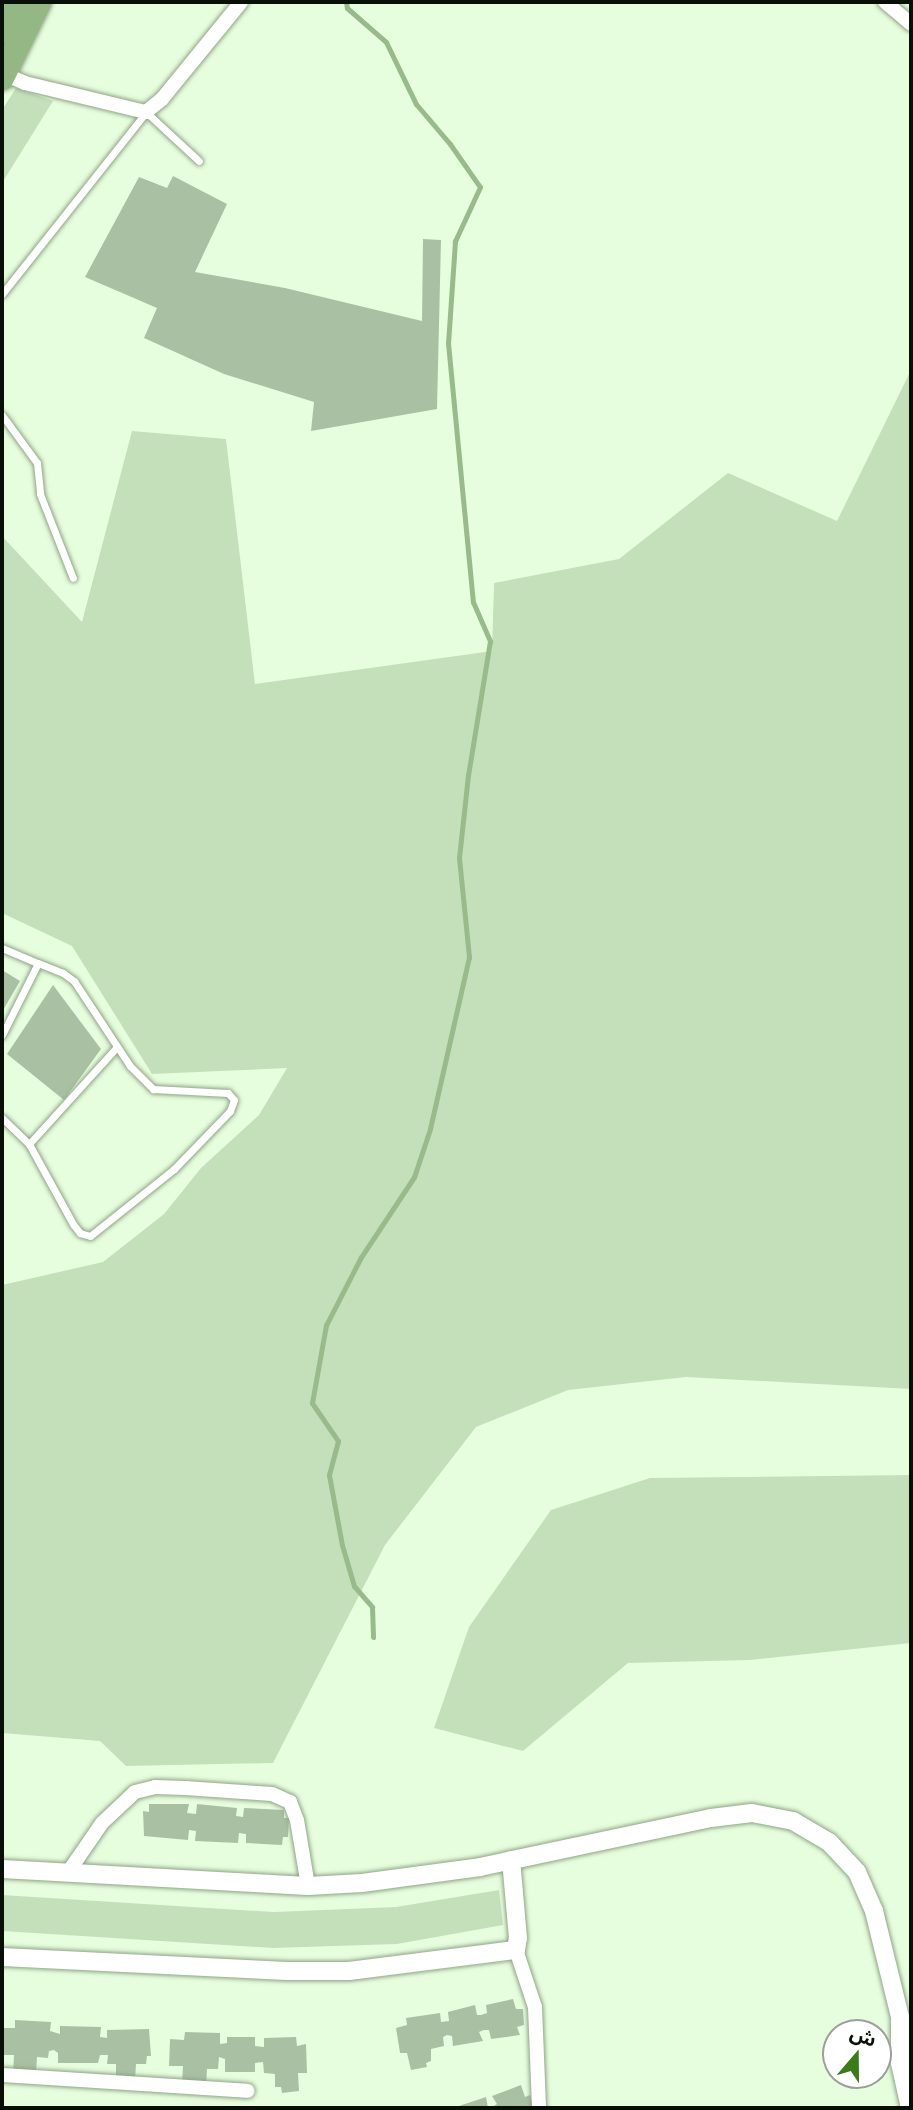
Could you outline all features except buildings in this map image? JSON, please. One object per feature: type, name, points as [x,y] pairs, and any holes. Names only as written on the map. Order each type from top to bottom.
[{"type":"highway","points":[[2,31],[14,2]]},
{"type":"highway","points":[[3,76],[39,2]]},
{"type":"street","points":[[3,76],[146,112],[162,99],[241,2]]},
{"type":"street","points":[[886,2],[911,24]]},
{"type":"street","points":[[68,1874],[102,1823],[135,1792],[155,1787],[186,1788],[272,1794],[290,1802],[297,1820],[308,1886]]},
{"type":"street","points":[[2,1869],[308,1886],[428,1875],[711,1818],[752,1813],[793,1821],[829,1842],[857,1872],[874,1910],[900,2017],[910,2108]]},
{"type":"street","points":[[511,1860],[518,1938],[516,1950],[535,2007],[539,2108]]},
{"type":"street","points":[[2,1957],[337,1971],[402,1967],[516,1950]]},
{"type":"street","points":[[900,2017],[911,2037]]},
{"type":"street","points":[[2,2075],[247,2091]]},
{"type":"lane","points":[[2,295],[146,112],[199,161]]},
{"type":"lane","points":[[2,415],[37,463],[40,494],[73,578]]},
{"type":"lane","points":[[2,948],[63,972],[74,981],[117,1047],[142,1080],[153,1089],[228,1093],[234,1100],[230,1111],[174,1169],[90,1236],[80,1233],[73,1224],[29,1144],[2,1118]]},
{"type":"lane","points":[[2,1035],[38,963]]},
{"type":"lane","points":[[29,1144],[117,1047]]},
{"type":"green space","points":[[16,88],[53,101],[2,183],[2,110]]},
{"type":"green space","points":[[911,370],[911,1389],[686,1377],[568,1390],[476,1427],[385,1545],[273,1763],[126,1766],[100,1741],[2,1733],[2,1285],[103,1262],[164,1214],[201,1168],[259,1115],[287,1068],[152,1074],[72,946],[2,913],[2,536],[82,622],[132,431],[226,439],[255,684],[492,651],[494,583],[619,559],[728,473],[837,521]]},
{"type":"green space","points":[[911,1475],[911,1643],[750,1660],[628,1663],[523,1751],[434,1728],[469,1627],[551,1510],[650,1478]]},
{"type":"green space","points":[[499,1890],[503,1925],[397,1944],[273,1948],[2,1931],[2,1895],[274,1912],[396,1907]]},
{"type":"waterway","points":[[346,2],[347,8],[386,42],[416,104],[450,144],[480,187],[455,241],[448,343],[473,602],[490,641],[468,775],[459,858],[469,957],[430,1129],[414,1177],[361,1257],[326,1325],[312,1403],[338,1441],[329,1475],[342,1545],[354,1586],[372,1607],[373,1637]]}]
